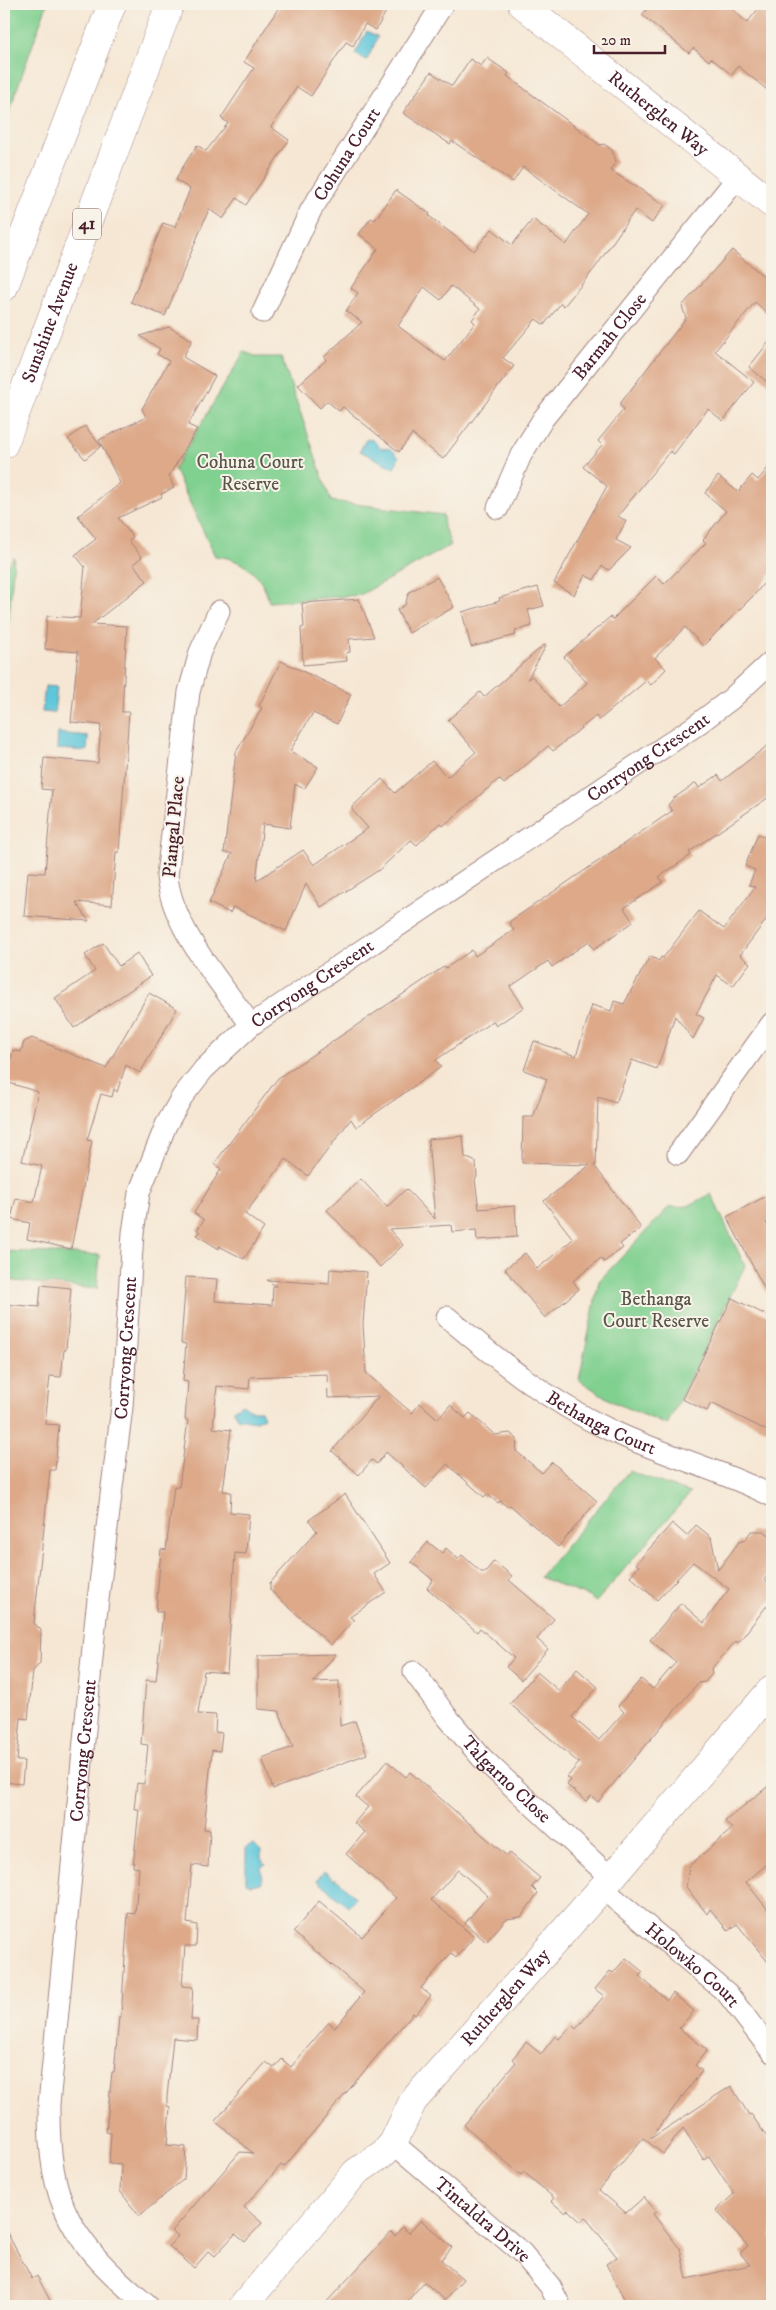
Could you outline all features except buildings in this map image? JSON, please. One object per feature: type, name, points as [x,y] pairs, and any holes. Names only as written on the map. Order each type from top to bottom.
[{"type":"street","points":[[4,288],[112,4]]},
{"type":"street","name":"Sunshine Avenue","points":[[4,444],[170,4]]},
{"type":"street","name":"Cohuna Court","points":[[263,312],[311,210],[443,4]]},
{"type":"street","name":"Rutherglen Way","points":[[522,4],[772,204]]},
{"type":"street","name":"Barmah Close","points":[[498,508],[521,455],[543,419],[738,177]]},
{"type":"street","name":"Piangal Place","points":[[219,611],[200,652],[189,692],[167,876],[169,894],[186,931],[251,1026]]},
{"type":"street","name":"Corryong Crescent","points":[[148,2306],[99,2262],[74,2228],[63,2207],[54,2184],[50,2160],[48,2104],[93,1644],[122,1407],[134,1234],[139,1193],[166,1125],[182,1097],[204,1069],[251,1026],[695,726],[732,698],[772,661]]},
{"type":"street","points":[[678,1154],[772,1023]]},
{"type":"street","name":"Bethanga Court","points":[[447,1317],[528,1384],[564,1408],[611,1431],[705,1466],[772,1496]]},
{"type":"street","name":"Talgarno Close","points":[[414,1672],[448,1718],[482,1758],[607,1883]]},
{"type":"street","name":"Rutherglen Way","points":[[243,2306],[356,2172],[384,2153],[392,2143],[413,2101],[607,1883],[772,1689]]},
{"type":"street","name":"Holowko Court","points":[[607,1883],[727,1993],[772,2052]]},
{"type":"street","name":"Tintaldra Drive","points":[[392,2143],[522,2253],[546,2281],[560,2306]]},
{"type":"green space","points":[[4,4],[47,4],[4,126]]},
{"type":"green space","name":"Cohuna Court Reserve","points":[[244,352],[258,357],[281,357],[331,501],[443,515],[444,527],[451,545],[360,595],[269,602],[262,584],[250,570],[234,560],[215,556],[174,469]]},
{"type":"green space","points":[[14,557],[4,680],[4,569]]},
{"type":"green space","name":"Bethanga Court Reserve","points":[[711,1194],[745,1266],[667,1425],[613,1402],[579,1380],[599,1281],[669,1207],[688,1206]]},
{"type":"green space","points":[[4,1251],[100,1255],[97,1289],[4,1280]]},
{"type":"green space","points":[[629,1471],[690,1493],[596,1602],[589,1597],[540,1577]]},
{"type":"water","points":[[367,31],[378,37],[367,60],[355,54]]},
{"type":"water","points":[[366,439],[373,440],[381,448],[391,449],[399,457],[394,468],[360,451]]},
{"type":"water","points":[[45,686],[57,687],[54,713],[42,712]]},
{"type":"water","points":[[58,733],[88,736],[87,751],[57,749]]},
{"type":"water","points":[[242,1404],[251,1410],[261,1410],[264,1417],[256,1421],[237,1418],[233,1410]]},
{"type":"water","points":[[254,1844],[261,1851],[261,1859],[266,1864],[261,1868],[262,1883],[250,1885],[246,1882],[246,1849]]},
{"type":"water","points":[[324,1871],[335,1880],[336,1878],[356,1898],[348,1907],[317,1880]]}]
